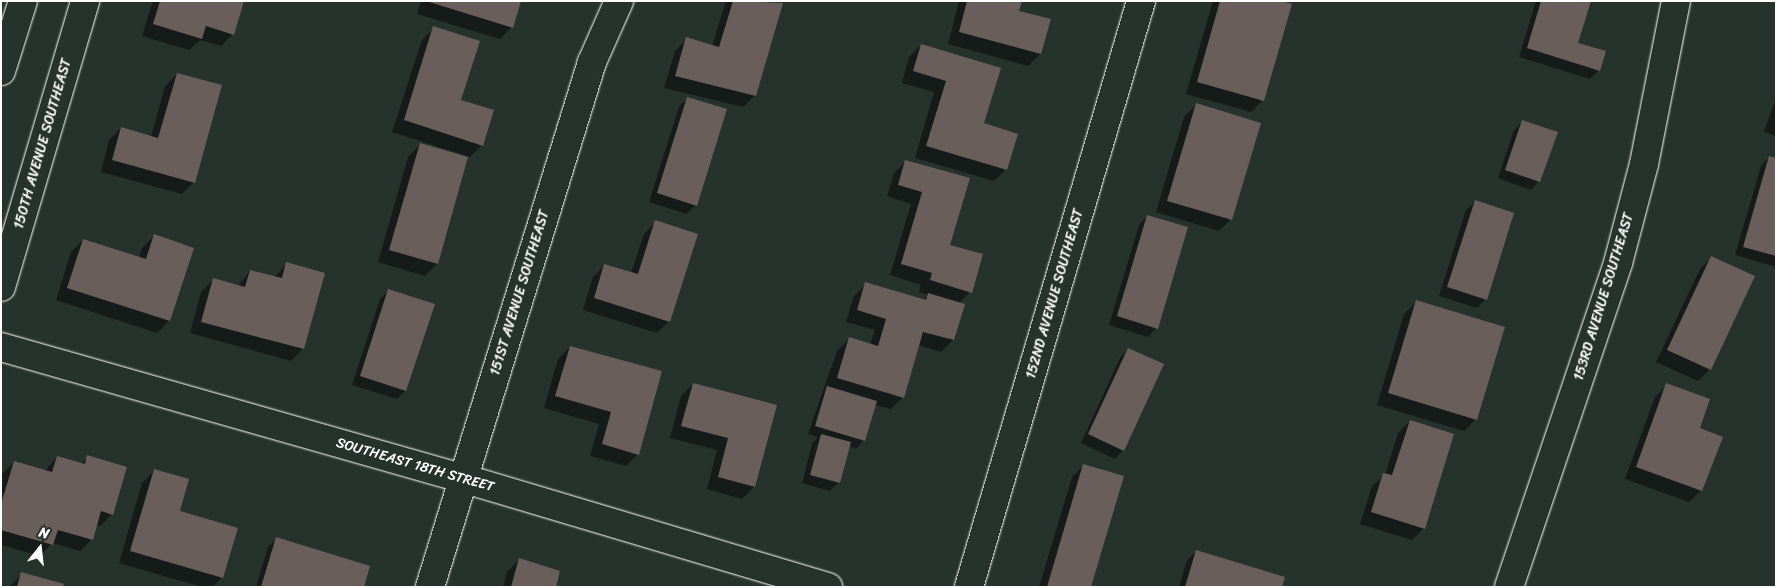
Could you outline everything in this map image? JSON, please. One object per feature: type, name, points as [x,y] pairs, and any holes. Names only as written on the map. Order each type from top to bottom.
[{"type":"street","points":[[1,72],[23,1]]},
{"type":"street","name":"150TH AVENUE SOUTHEAST","points":[[1,286],[85,1]]},
{"type":"street","name":"151ST AVENUE SOUTHEAST","points":[[430,587],[462,478],[592,62],[619,1]]},
{"type":"street","name":"152ND AVENUE SOUTHEAST","points":[[969,587],[1141,1]]},
{"type":"street","name":"153RD AVENUE SOUTHEAST","points":[[1509,587],[1618,263],[1644,164],[1676,1]]},
{"type":"street","name":"SOUTHEAST 18TH STREET","points":[[1,348],[462,478],[828,587]]},
{"type":"building","points":[[160,1],[244,1],[234,35],[206,26],[202,39],[153,24]]},
{"type":"building","points":[[426,1],[521,1],[513,28]]},
{"type":"building","points":[[733,1],[783,3],[756,96],[675,76],[686,37],[719,47]]},
{"type":"building","points":[[967,1],[1022,1],[1019,11],[1051,19],[1041,54],[959,32]]},
{"type":"building","points":[[1220,1],[1281,1],[1292,4],[1264,101],[1197,82]]},
{"type":"building","points":[[1541,1],[1591,1],[1578,43],[1606,51],[1600,71],[1527,48]]},
{"type":"building","points":[[433,26],[480,41],[461,100],[494,110],[483,146],[404,120]]},
{"type":"building","points":[[921,44],[1001,68],[984,123],[1018,134],[1007,170],[926,146],[946,81],[913,71]]},
{"type":"building","points":[[177,73],[222,85],[195,183],[112,160],[121,127],[158,138]]},
{"type":"building","points":[[687,97],[727,109],[697,206],[657,193]]},
{"type":"building","points":[[1196,103],[1261,123],[1232,220],[1167,201]]},
{"type":"building","points":[[1522,120],[1558,132],[1540,182],[1505,170]]},
{"type":"building","points":[[420,143],[468,157],[438,264],[389,250]]},
{"type":"building","points":[[1769,156],[1776,158],[1776,256],[1743,247]]},
{"type":"building","points":[[905,160],[970,178],[950,245],[983,254],[972,293],[930,280],[932,273],[901,264],[922,192],[898,185]]},
{"type":"building","points":[[1475,200],[1514,213],[1487,300],[1447,287]]},
{"type":"building","points":[[1147,215],[1188,227],[1158,329],[1117,316]]},
{"type":"building","points":[[655,220],[698,234],[670,322],[594,298],[604,264],[638,274]]},
{"type":"building","points":[[154,234],[194,248],[170,321],[67,288],[83,239],[146,259]]},
{"type":"building","points":[[1711,256],[1755,276],[1711,370],[1667,350]]},
{"type":"building","points":[[286,262],[325,273],[304,349],[201,322],[213,278],[245,287],[250,270],[282,278]]},
{"type":"building","points":[[865,282],[926,300],[928,293],[965,304],[954,340],[923,332],[904,398],[837,378],[849,337],[878,346],[886,319],[857,310]]},
{"type":"building","points":[[388,289],[435,304],[406,391],[360,376]]},
{"type":"building","points":[[1416,300],[1505,327],[1477,420],[1388,393]]},
{"type":"building","points":[[570,346],[662,371],[639,455],[602,444],[611,412],[555,396]]},
{"type":"building","points":[[1128,348],[1164,364],[1124,451],[1088,434]]},
{"type":"building","points":[[693,383],[777,405],[755,487],[718,477],[728,438],[681,426]]},
{"type":"building","points":[[1666,383],[1710,399],[1700,428],[1723,437],[1702,491],[1636,467]]},
{"type":"building","points":[[827,386],[877,401],[865,441],[815,426]]},
{"type":"building","points":[[1410,420],[1454,434],[1425,529],[1371,512],[1383,473],[1392,475]]},
{"type":"building","points":[[821,434],[851,442],[840,483],[810,475]]},
{"type":"building","points":[[87,455],[127,467],[113,515],[101,511],[93,540],[58,530],[53,545],[1,530],[1,504],[14,461],[52,472],[57,456],[85,464]]},
{"type":"building","points":[[1083,464],[1124,476],[1091,587],[1047,587]]},
{"type":"building","points":[[154,469],[189,479],[180,511],[238,528],[223,578],[130,551]]},
{"type":"building","points":[[276,537],[370,566],[364,587],[261,587]]},
{"type":"building","points":[[1196,550],[1285,577],[1282,587],[1185,587]]},
{"type":"building","points":[[519,558],[560,571],[556,587],[511,587]]},
{"type":"building","points":[[21,572],[64,584],[63,587],[17,587]]}]
